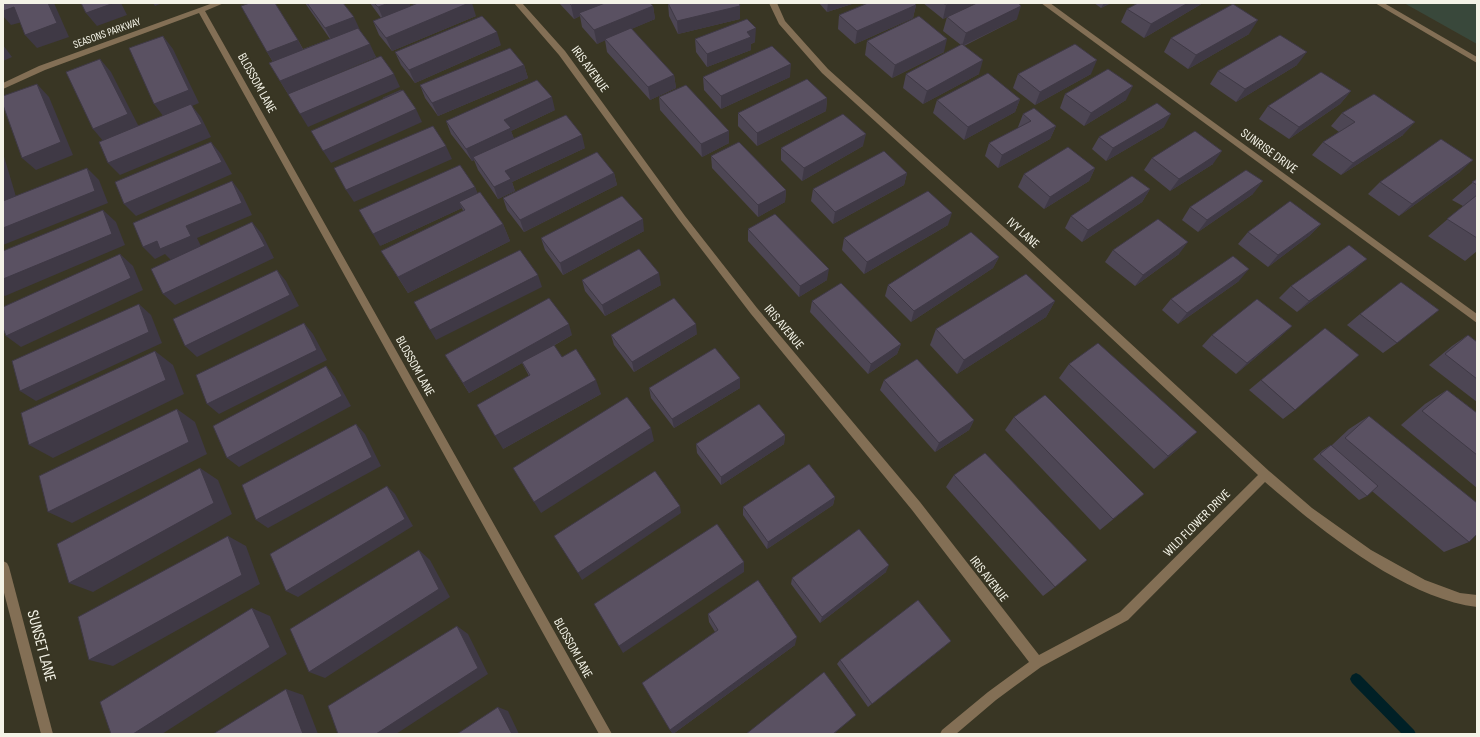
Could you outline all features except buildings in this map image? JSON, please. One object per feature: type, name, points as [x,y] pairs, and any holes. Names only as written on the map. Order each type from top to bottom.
[{"type":"street","name":"SEASONS PARKWAY","points":[[3,86],[42,68],[220,3]]},
{"type":"street","name":"IRIS AVENUE","points":[[518,3],[562,53],[682,218],[754,311],[916,506],[1037,663]]},
{"type":"street","name":"IVY LANE","points":[[772,3],[782,22],[825,71],[1023,250],[1265,475]]},
{"type":"street","name":"SUNRISE DRIVE","points":[[1045,3],[1477,319]]},
{"type":"street","points":[[1379,3],[1477,60]]},
{"type":"street","name":"BLOSSOM LANE","points":[[201,10],[606,734]]},
{"type":"street","name":"WILD FLOWER DRIVE","points":[[946,734],[992,696],[1037,663],[1124,616],[1265,475]]},
{"type":"street","points":[[1265,475],[1308,512],[1367,554],[1422,585],[1460,599],[1477,602]]},
{"type":"street","name":"SUNSET LANE","points":[[3,566],[47,734]]},
{"type":"green space","points":[[1404,3],[1477,3],[1477,44]]},
{"type":"waterway","points":[[1356,679],[1410,734]]}]
